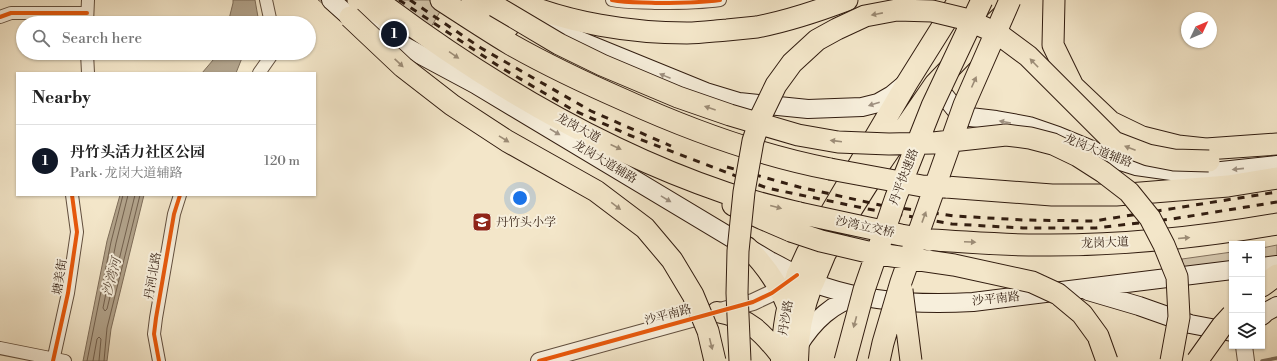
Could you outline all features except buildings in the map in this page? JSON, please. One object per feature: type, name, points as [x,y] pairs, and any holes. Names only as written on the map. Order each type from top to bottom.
[{"type":"highway","name":"龙岗大道","points":[[377,0],[484,75],[568,124],[645,161],[691,180],[729,203],[763,220],[795,222]]},
{"type":"highway","points":[[441,0],[509,43],[575,78],[664,118],[738,146],[808,165],[922,186],[1052,195],[1116,195],[1228,186],[1277,178]]},
{"type":"highway","points":[[472,0],[575,78]]},
{"type":"highway","points":[[515,0],[560,16],[596,24],[636,30],[687,33],[756,27],[771,24],[817,12],[848,0]]},
{"type":"highway","points":[[813,270],[807,253],[907,83],[959,0]]},
{"type":"highway","name":"丹平快速路","points":[[845,361],[864,290],[896,197],[932,106],[982,0]]},
{"type":"highway","points":[[879,361],[902,282],[964,105],[1010,0]]},
{"type":"highway","points":[[813,270],[882,161],[935,84],[977,40],[1019,0]]},
{"type":"highway","points":[[1054,0],[1053,45],[1073,86],[1111,122],[1142,137],[1208,155],[1277,150]]},
{"type":"highway","points":[[490,3],[559,44],[602,65],[678,97],[730,115],[798,135],[838,142],[912,144],[1006,135],[1030,138],[1053,144],[1078,156],[1104,172],[1129,192],[1150,218],[1164,245],[1177,277],[1179,317],[1171,361]]},
{"type":"highway","points":[[354,9],[397,24],[435,42]]},
{"type":"highway","points":[[354,9],[403,67],[452,105],[507,141],[596,191],[645,228],[672,260],[693,295],[708,331],[715,361]]},
{"type":"highway","points":[[740,361],[737,293],[740,229],[744,192],[754,141],[762,114],[776,85],[792,63],[817,40],[865,16],[897,10],[932,11],[965,19],[997,33],[1028,56],[1114,142],[1148,155],[1174,160],[1277,144]]},
{"type":"highway","points":[[795,222],[821,241],[872,253],[954,265],[1032,282],[1058,294],[1082,314],[1098,336],[1107,361]]},
{"type":"highway","name":"沙湾立交桥","points":[[795,222],[931,240]]},
{"type":"highway","name":"龙岗大道","points":[[931,240],[1048,245],[1123,243],[1198,236],[1277,224]]},
{"type":"highway","points":[[1265,284],[1277,275]]},
{"type":"highway","points":[[902,282],[911,361]]},
{"type":"highway","points":[[1197,361],[1229,318]]},
{"type":"main road","name":"龙岗大道辅路","points":[[331,0],[354,9],[474,84],[747,247],[813,270]]},
{"type":"main road","points":[[490,3],[706,92],[739,102],[808,109],[862,107],[878,103],[892,96],[907,83]]},
{"type":"main road","name":"龙岗大道辅路","points":[[935,84],[956,110],[970,118],[996,120],[1029,126],[1136,166],[1193,174],[1277,165]]},
{"type":"main road","points":[[702,220],[717,232],[728,245],[735,260],[736,283],[734,290],[717,312],[730,314],[745,320],[789,356],[813,325],[828,311],[845,301],[862,296]]},
{"type":"main road","points":[[747,247],[767,270],[783,297]]},
{"type":"main road","points":[[813,270],[824,261],[827,273],[834,284],[844,292]]},
{"type":"main road","points":[[1265,267],[1277,265]]},
{"type":"main road","name":"沙平南路","points":[[813,270],[844,292],[901,303],[973,302],[1229,270]]},
{"type":"main road","name":"丹沙路","points":[[789,356],[783,297],[813,270]]},
{"type":"main road","name":"丹沙路","points":[[789,356],[801,318],[813,270]]},
{"type":"main road","points":[[1081,289],[1139,306],[1190,324],[1229,331]]},
{"type":"main road","points":[[1265,313],[1277,306]]},
{"type":"street","points":[[87,16],[88,0]]},
{"type":"street","points":[[266,0],[269,16]]},
{"type":"street","points":[[612,0],[624,2],[709,2],[720,0]]},
{"type":"street","points":[[0,17],[12,13],[57,16]]},
{"type":"street","points":[[87,60],[88,72]]},
{"type":"street","points":[[260,72],[268,60]]},
{"type":"street","name":"塘美街","points":[[59,360],[77,232],[72,196]]},
{"type":"street","name":"丹河北路","points":[[159,361],[154,334],[156,318],[174,214],[180,196]]},
{"type":"street","name":"沙平南路","points":[[539,361],[753,302],[783,297]]},
{"type":"street","points":[[0,348],[59,360]]},
{"type":"street","points":[[1244,349],[1246,361]]},
{"type":"shaded area","points":[[318,0],[447,0],[406,69]]},
{"type":"shaded area","points":[[1277,245],[1277,265],[1265,264],[1265,247]]},
{"type":"shaded area","points":[[1229,252],[1229,265],[1183,271],[1182,259]]},
{"type":"water","points":[[233,0],[255,0],[258,16],[230,16]]},
{"type":"water","points":[[213,60],[241,60],[236,72],[203,72]]},
{"type":"water","name":"沙湾河","points":[[120,196],[144,196],[111,329],[107,361],[83,361],[107,241]]},
{"type":"waterway","points":[[1262,361],[1277,358]]},
{"type":"railway","points":[[399,0],[500,67],[573,110],[629,135],[767,188],[868,209],[952,224],[1023,228],[1096,228],[1172,219],[1277,202]]},
{"type":"railway","points":[[410,0],[481,48],[591,111],[671,146]]},
{"type":"railway","points":[[727,167],[799,187],[880,205],[954,216],[1024,220],[1094,221],[1277,192]]},
{"type":"cycle path","points":[[612,0],[658,3],[720,0]]},
{"type":"cycle path","points":[[0,17],[11,13],[87,13]]},
{"type":"cycle path","points":[[53,361],[68,293],[77,232],[72,196]]},
{"type":"cycle path","points":[[159,361],[154,334],[156,318],[174,214],[180,196]]},
{"type":"cycle path","points":[[539,361],[753,302],[772,293],[797,275]]},
{"type":"place","name":"丹竹头活力社区公园","points":[[394,34]]},
{"type":"place","name":"丹竹头小学","points":[[482,222]]}]
